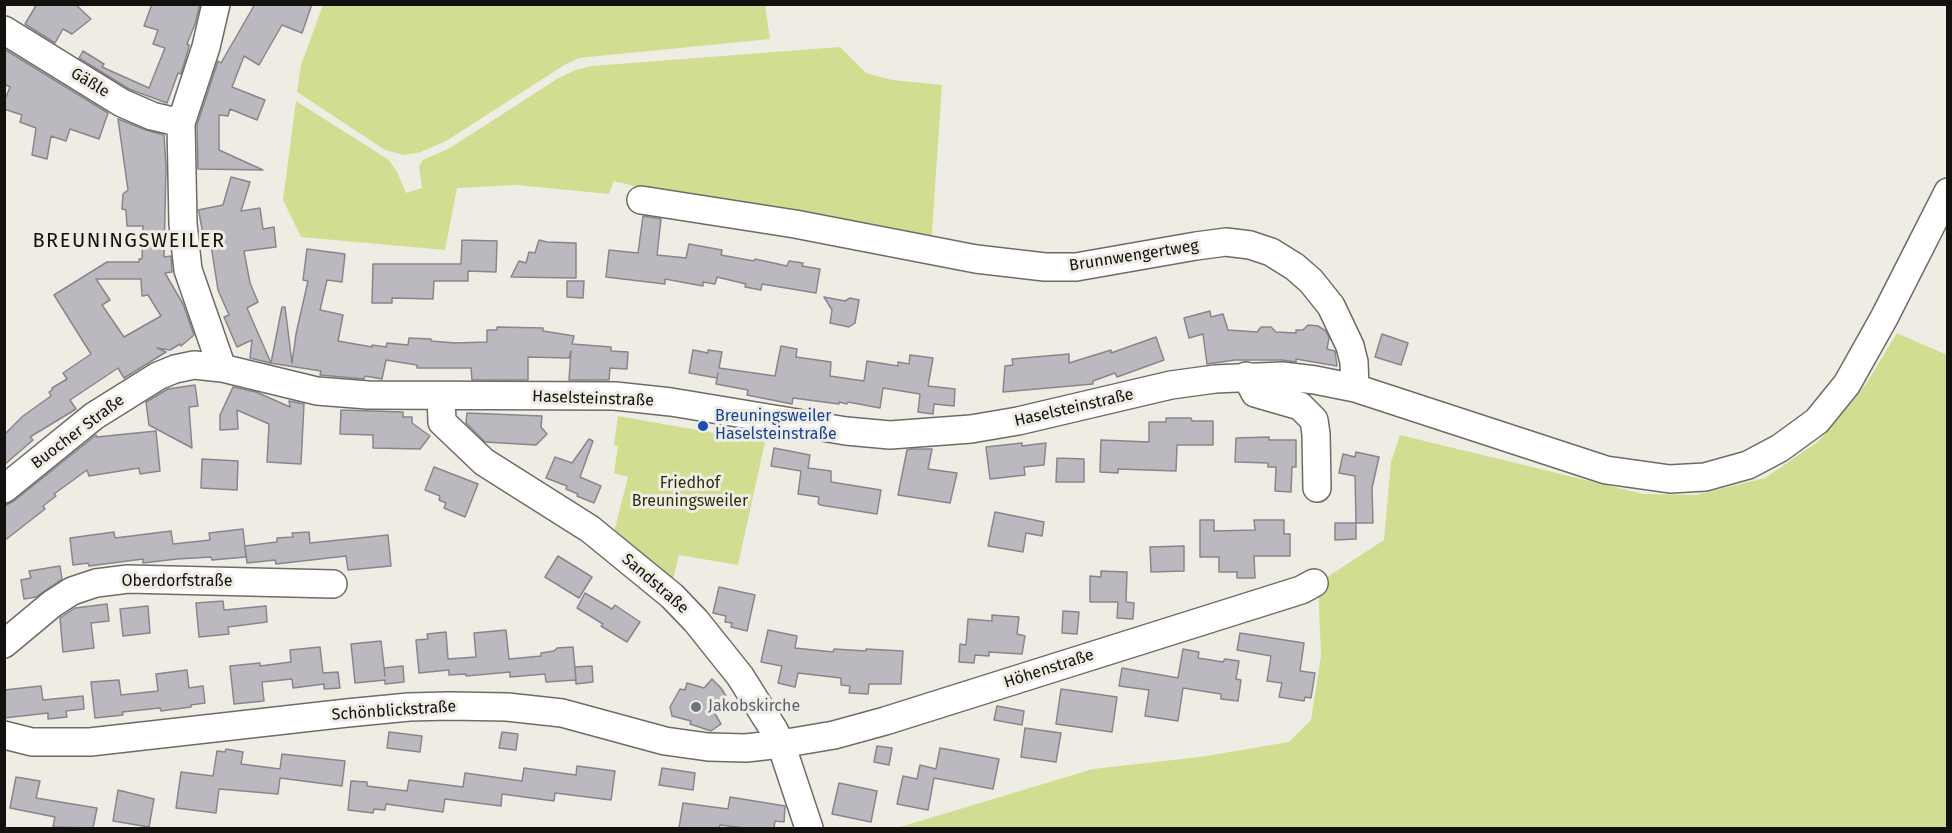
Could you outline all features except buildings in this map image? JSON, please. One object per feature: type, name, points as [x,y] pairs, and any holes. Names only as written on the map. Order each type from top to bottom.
[{"type":"street","points":[[216,4],[206,47],[181,123],[183,224],[188,270],[222,368]]},
{"type":"street","name":"Gäßle","points":[[4,30],[123,103],[152,116],[181,123]]},
{"type":"street","name":"Haselsteinstraße","points":[[222,368],[317,391],[368,395],[615,396],[671,402],[846,431],[890,435],[971,429],[1018,421],[1171,386],[1215,379],[1281,376],[1355,388],[1606,470],[1670,479],[1706,477],[1748,465],[1780,448],[1817,421],[1847,384],[1884,318],[1947,192]]},
{"type":"street","name":"Brunnwengertweg","points":[[642,200],[795,224],[953,255],[1045,267],[1076,267],[1226,242],[1250,244],[1272,252],[1295,267],[1311,281],[1331,306],[1350,346],[1355,388]]},
{"type":"street","name":"Buocher Straße","points":[[4,489],[93,416],[158,375],[194,365],[222,368]]},
{"type":"street","points":[[1246,376],[1255,393],[1279,398],[1300,406],[1314,420],[1317,488]]},
{"type":"street","name":"Sandstraße","points":[[441,396],[442,422],[484,462],[590,529],[672,596],[696,621],[740,676],[766,715],[781,744],[809,828]]},
{"type":"street","name":"Oberdorfstraße","points":[[4,644],[52,604],[72,591],[96,583],[128,579],[333,584]]},
{"type":"street","name":"Höhenstraße","points":[[781,744],[834,735],[885,721],[1301,590],[1314,583]]},
{"type":"street","name":"Schönblickstraße","points":[[4,735],[32,742],[90,742],[347,713],[449,706],[507,707],[562,713],[665,741],[708,747],[746,748],[781,744]]},
{"type":"green space","points":[[323,5],[765,5],[770,39],[579,58],[446,141],[421,152],[404,155],[385,150],[297,92],[301,65]]},
{"type":"green space","points":[[840,47],[866,73],[892,80],[942,85],[931,246],[689,200],[614,181],[609,194],[517,185],[457,188],[445,250],[301,237],[283,200],[296,101],[389,160],[406,193],[422,188],[419,166],[423,160],[450,148],[557,79],[575,70],[592,66]]},
{"type":"green space","points":[[1897,333],[1947,355],[1947,828],[897,828],[1093,769],[1200,757],[1289,742],[1311,720],[1321,656],[1318,583],[1384,540],[1391,462],[1400,435],[1643,494],[1696,495],[1765,478],[1819,441],[1866,384]]},
{"type":"green space","name":"Friedhof Breuningsweiler","points":[[618,416],[765,442],[738,565],[679,555],[672,583],[613,536],[628,477],[614,473],[618,446],[614,445]]},
{"type":"place","name":"Breuningsweiler Haselsteinstraße","points":[[703,426]]},
{"type":"place","name":"Jakobskirche","points":[[696,707]]},
{"type":"district","name":"BREUNINGSWEILER","points":[[129,241]]}]
